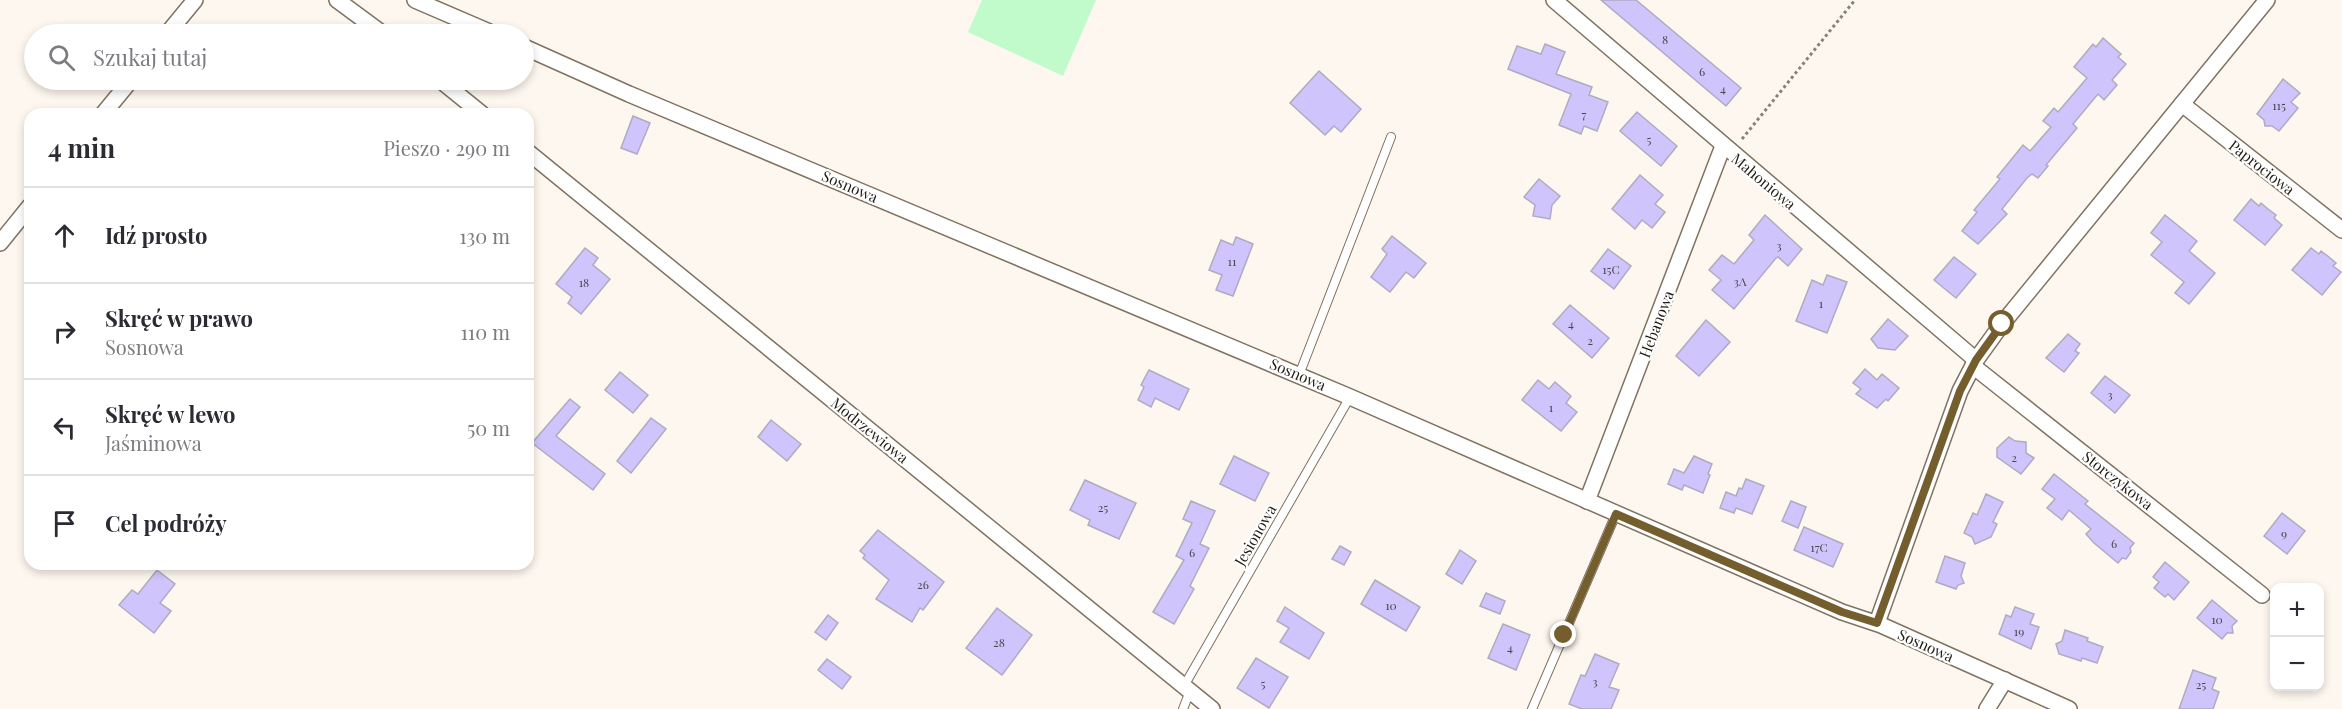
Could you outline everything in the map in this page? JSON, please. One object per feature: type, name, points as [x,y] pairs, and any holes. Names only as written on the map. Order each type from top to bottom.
[{"type":"street","points":[[175,24],[195,0]]},
{"type":"street","points":[[337,0],[369,24]]},
{"type":"street","points":[[415,0],[471,24]]},
{"type":"street","name":"Mahoniowa","points":[[1554,0],[1975,363]]},
{"type":"street","points":[[1877,623],[1960,391],[1975,363],[2023,297],[2267,0]]},
{"type":"street","name":"Sosnowa","points":[[534,51],[629,94],[1299,375],[1842,612],[1877,623],[2069,709]]},
{"type":"street","points":[[109,108],[123,90]]},
{"type":"street","points":[[452,90],[473,108]]},
{"type":"street","name":"Paprociowa","points":[[2182,104],[2342,230]]},
{"type":"street","name":"Hebanowa","points":[[1587,501],[1727,149]]},
{"type":"street","name":"Modrzewiowa","points":[[534,157],[1212,709]]},
{"type":"street","points":[[0,243],[24,213]]},
{"type":"street","name":"Storczykowa","points":[[1975,363],[2262,595]]},
{"type":"street","points":[[1987,709],[2005,680]]},
{"type":"lane","points":[[1299,375],[1391,137]]},
{"type":"lane","name":"Jesionowa","points":[[1184,709],[1187,689],[1350,397]]},
{"type":"lane","points":[[1532,709],[1616,514]]},
{"type":"path","points":[[1727,149],[1855,0]]},
{"type":"green space","points":[[982,0],[1096,0],[1063,76],[968,32]]},
{"type":"building","points":[[1601,0],[1636,0],[1741,88],[1726,106]]},
{"type":"building","points":[[2103,38],[2121,54],[2118,57],[2126,64],[2112,80],[2117,85],[2104,100],[2098,94],[2073,124],[2077,128],[2046,165],[2048,166],[2038,178],[2032,174],[2027,178],[2002,209],[2007,214],[1978,244],[1962,231],[1977,212],[1974,210],[2000,179],[1997,177],[2023,145],[2030,151],[2051,127],[2043,121],[2054,108],[2058,112],[2087,78],[2074,67],[2093,44],[2096,47]]},
{"type":"building","points":[[1545,44],[1565,52],[1556,74],[1592,87],[1589,95],[1608,102],[1597,131],[1584,126],[1581,134],[1559,125],[1571,94],[1508,69],[1517,46],[1541,54]]},
{"type":"building","points":[[1319,71],[1361,109],[1341,132],[1334,126],[1325,135],[1290,103]]},
{"type":"building","points":[[2283,79],[2300,93],[2291,102],[2298,108],[2279,131],[2272,126],[2265,126],[2264,120],[2257,114]]},
{"type":"building","points":[[1637,112],[1677,146],[1661,166],[1620,131]]},
{"type":"building","points":[[633,116],[650,123],[637,154],[621,148]]},
{"type":"building","points":[[1640,175],[1663,195],[1655,204],[1665,212],[1652,228],[1642,220],[1635,229],[1612,209]]},
{"type":"building","points":[[1539,179],[1560,196],[1552,205],[1550,219],[1533,216],[1535,205],[1524,197]]},
{"type":"building","points":[[2251,199],[2259,206],[2261,203],[2276,215],[2274,218],[2282,225],[2265,245],[2234,220]]},
{"type":"building","points":[[1765,215],[1802,249],[1788,266],[1778,257],[1776,258],[1734,309],[1712,290],[1721,280],[1709,270],[1722,255],[1734,264],[1754,240],[1749,235]]},
{"type":"building","points":[[2165,215],[2197,241],[2189,251],[2215,273],[2189,304],[2175,293],[2184,282],[2151,255],[2162,242],[2151,233]]},
{"type":"building","points":[[1392,236],[1426,263],[1414,278],[1406,272],[1390,292],[1371,277],[1387,254],[1382,249]]},
{"type":"building","points":[[1236,237],[1253,244],[1233,296],[1216,290],[1222,275],[1209,270],[1221,240],[1233,245]]},
{"type":"building","points":[[585,248],[598,258],[593,265],[610,279],[581,314],[568,303],[572,297],[556,284]]},
{"type":"building","points":[[2311,248],[2329,257],[2336,263],[2333,266],[2341,272],[2322,295],[2292,270]]},
{"type":"building","points":[[1608,249],[1631,266],[1614,289],[1591,271]]},
{"type":"building","points":[[1954,257],[1976,274],[1956,298],[1934,280]]},
{"type":"building","points":[[1827,275],[1847,282],[1827,333],[1796,321],[1812,280],[1823,285]]},
{"type":"building","points":[[1570,305],[1609,338],[1592,358],[1553,324]]},
{"type":"building","points":[[1888,319],[1908,336],[1895,350],[1878,348],[1871,339]]},
{"type":"building","points":[[1706,320],[1730,342],[1699,376],[1676,356]]},
{"type":"building","points":[[2068,334],[2080,344],[2075,351],[2079,353],[2064,372],[2046,358]]},
{"type":"building","points":[[1865,369],[1877,380],[1882,374],[1899,388],[1888,401],[1886,399],[1877,408],[1856,394],[1861,389],[1853,383]]},
{"type":"building","points":[[1149,370],[1189,389],[1179,410],[1155,398],[1151,407],[1138,400],[1144,387],[1141,385]]},
{"type":"building","points":[[620,372],[648,395],[633,413],[605,390]]},
{"type":"building","points":[[2105,376],[2130,395],[2115,413],[2091,393]]},
{"type":"building","points":[[1538,380],[1549,389],[1555,382],[1571,396],[1566,403],[1577,412],[1561,431],[1522,400]]},
{"type":"building","points":[[570,399],[580,407],[556,436],[605,474],[593,490],[534,445],[534,441]]},
{"type":"building","points":[[651,418],[666,429],[631,473],[617,461]]},
{"type":"building","points":[[771,420],[801,444],[787,461],[758,437]]},
{"type":"building","points":[[2009,437],[2015,441],[2026,442],[2026,453],[2034,458],[2021,474],[1997,457],[1997,448]]},
{"type":"building","points":[[1234,456],[1269,473],[1255,501],[1220,484]]},
{"type":"building","points":[[1694,456],[1712,464],[1703,493],[1684,485],[1682,490],[1668,484],[1674,469],[1684,473]]},
{"type":"building","points":[[2054,474],[2088,501],[2085,504],[2134,543],[2126,559],[2122,558],[2118,563],[2094,543],[2086,534],[2091,529],[2069,510],[2062,520],[2047,508],[2055,499],[2042,489]]},
{"type":"building","points":[[1746,479],[1764,486],[1752,514],[1736,508],[1734,513],[1720,508],[1726,492],[1736,496]]},
{"type":"building","points":[[1085,480],[1136,503],[1119,539],[1088,525],[1090,520],[1070,510]]},
{"type":"building","points":[[1986,494],[2003,502],[1993,522],[1997,524],[1991,537],[1975,544],[1972,537],[1964,533],[1973,513],[1977,515]]},
{"type":"building","points":[[1191,501],[1215,511],[1200,544],[1209,548],[1190,586],[1194,589],[1174,624],[1153,612],[1184,560],[1176,556],[1192,523],[1183,519]]},
{"type":"building","points":[[1791,501],[1806,507],[1798,528],[1782,521]]},
{"type":"building","points":[[2282,513],[2305,531],[2287,554],[2264,536]]},
{"type":"building","points":[[1804,527],[1843,544],[1833,567],[1794,550]]},
{"type":"building","points":[[878,530],[944,582],[923,610],[920,608],[912,622],[876,599],[889,580],[863,558],[865,555],[860,551]]},
{"type":"building","points":[[1340,546],[1351,552],[1344,565],[1332,559]]},
{"type":"building","points":[[1460,550],[1476,561],[1462,584],[1446,574]]},
{"type":"building","points":[[1945,556],[1965,563],[1961,576],[1964,583],[1958,585],[1956,589],[1936,582]]},
{"type":"building","points":[[2165,562],[2189,582],[2174,600],[2168,594],[2165,597],[2154,588],[2159,582],[2153,577]]},
{"type":"building","points":[[157,570],[175,584],[160,603],[171,611],[154,633],[119,605],[132,590],[138,594]]},
{"type":"building","points":[[1375,580],[1420,607],[1406,631],[1361,604]]},
{"type":"building","points":[[1486,593],[1505,601],[1500,614],[1480,606]]},
{"type":"building","points":[[2212,600],[2237,621],[2232,626],[2233,633],[2227,633],[2222,639],[2197,618]]},
{"type":"building","points":[[1285,607],[1324,633],[1309,659],[1280,642],[1289,628],[1277,621]]},
{"type":"building","points":[[2015,607],[2034,614],[2030,624],[2039,627],[2031,649],[1999,634],[2006,615],[2011,617]]},
{"type":"building","points":[[997,608],[1032,635],[1002,675],[966,648]]},
{"type":"building","points":[[828,615],[838,623],[826,640],[815,632]]},
{"type":"building","points":[[1503,624],[1530,635],[1516,670],[1488,658]]},
{"type":"building","points":[[2065,630],[2088,638],[2087,641],[2103,647],[2097,663],[2059,654],[2056,644],[2062,641]]},
{"type":"building","points":[[1595,654],[1619,664],[1609,687],[1619,690],[1611,709],[1582,709],[1569,704],[1581,675],[1585,676]]},
{"type":"building","points":[[1256,658],[1288,677],[1269,708],[1237,688]]},
{"type":"building","points":[[827,659],[851,677],[842,689],[818,670]]},
{"type":"building","points":[[2193,670],[2216,678],[2212,689],[2219,692],[2213,709],[2179,709]]},
{"type":"route","points":[[1564,635],[1616,514],[1842,612],[1877,623],[1960,391],[1976,360],[2002,324]]}]
